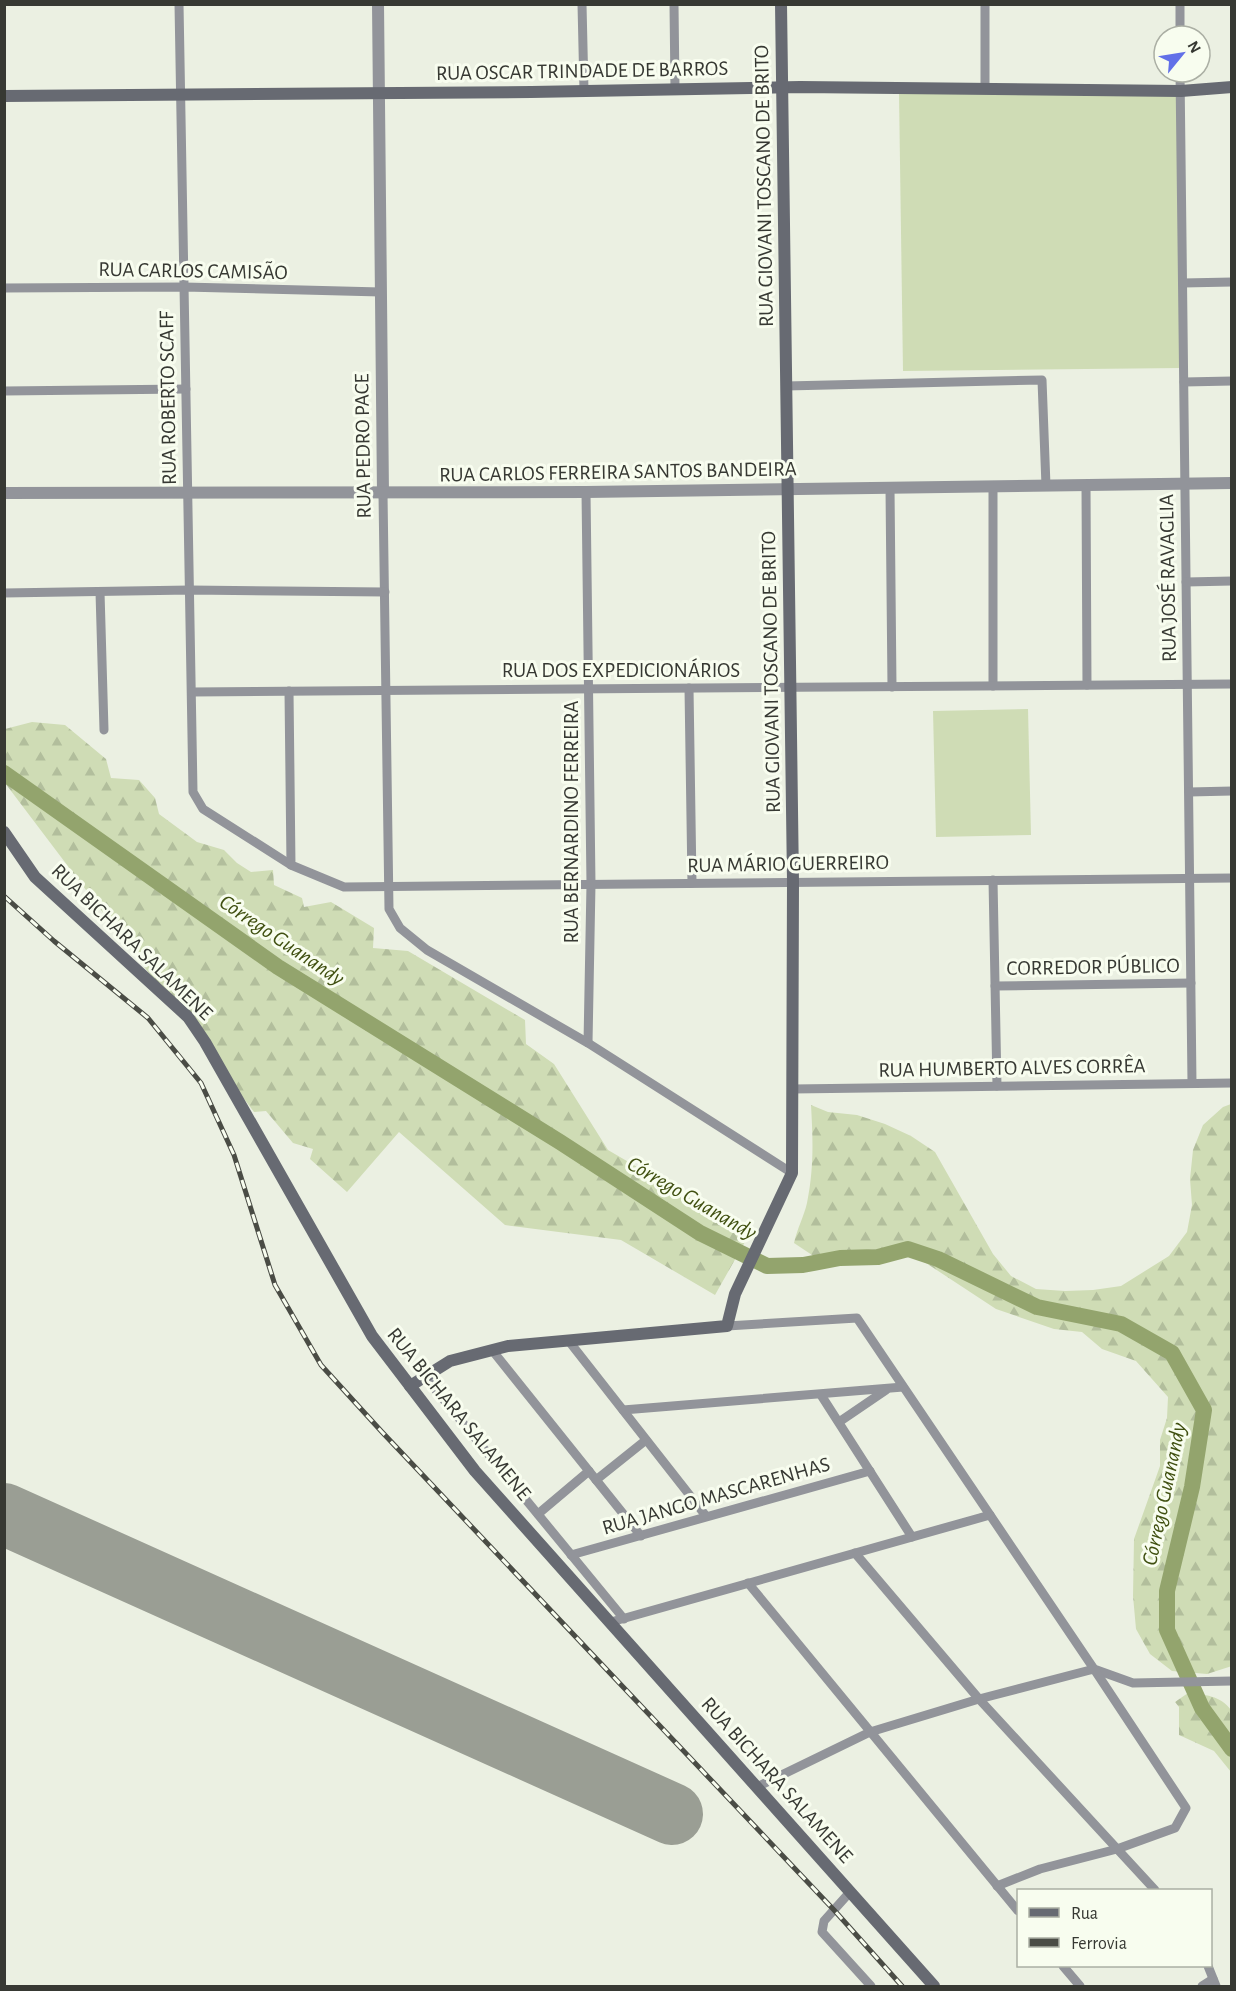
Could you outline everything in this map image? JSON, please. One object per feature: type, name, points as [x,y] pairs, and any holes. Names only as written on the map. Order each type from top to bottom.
[{"type":"main road","name":"RUA GIOVANI TOSCANO DE BRITO","points":[[727,1326],[737,1290],[792,1173],[793,882],[781,4]]},
{"type":"main road","name":"RUA OSCAR TRINDADE DE BARROS","points":[[4,96],[783,88],[1181,91],[1232,87]]},
{"type":"main road","name":"RUA BICHARA SALAMENE","points":[[4,832],[35,877],[188,1017],[211,1052],[372,1336],[476,1471],[934,1986]]},
{"type":"main road","points":[[410,1386],[450,1361],[508,1346],[727,1326]]},
{"type":"street","name":"RUA ROBERTO SCAFF","points":[[179,4],[193,792],[203,809],[291,865]]},
{"type":"street","name":"RUA PEDRO PACE","points":[[378,4],[389,909],[400,928],[418,943],[588,1043],[792,1173]]},
{"type":"street","points":[[582,4],[584,91]]},
{"type":"street","points":[[674,4],[675,89]]},
{"type":"street","points":[[985,4],[986,88]]},
{"type":"street","points":[[1180,4],[1180,24]]},
{"type":"street","name":"RUA JOSÉ RAVAGLIA","points":[[1181,84],[1192,1083]]},
{"type":"street","points":[[1183,283],[1232,282]]},
{"type":"street","name":"RUA CARLOS CAMISÃO","points":[[4,288],[184,287],[381,292]]},
{"type":"street","points":[[786,386],[1042,380],[1046,486]]},
{"type":"street","points":[[1184,382],[1232,381]]},
{"type":"street","points":[[4,391],[186,389]]},
{"type":"street","name":"RUA CARLOS FERREIRA SANTOS BANDEIRA","points":[[4,493],[383,494],[1232,483]]},
{"type":"street","points":[[1086,485],[1087,685]]},
{"type":"street","points":[[993,486],[993,686]]},
{"type":"street","points":[[890,488],[892,687]]},
{"type":"street","name":"RUA BERNARDINO FERREIRA","points":[[586,492],[591,884],[588,1043]]},
{"type":"street","points":[[1186,582],[1232,581]]},
{"type":"street","points":[[4,593],[190,590],[385,592]]},
{"type":"street","points":[[100,592],[104,730]]},
{"type":"street","name":"RUA DOS EXPEDICIONÁRIOS","points":[[192,692],[1232,684]]},
{"type":"street","points":[[689,688],[692,883]]},
{"type":"street","points":[[289,691],[291,865]]},
{"type":"street","points":[[1189,792],[1232,791]]},
{"type":"street","name":"RUA MÁRIO GUERREIRO","points":[[291,865],[344,887],[1232,878]]},
{"type":"street","points":[[993,880],[997,1086]]},
{"type":"street","name":"CORREDOR PÚBLICO","points":[[995,986],[1191,983]]},
{"type":"street","name":"RUA HUMBERTO ALVES CORRÊA","points":[[793,1089],[1232,1083]]},
{"type":"street","points":[[727,1326],[857,1318],[1186,1808],[1175,1827],[1117,1849],[1040,1869],[997,1886]]},
{"type":"street","points":[[568,1340],[706,1516]]},
{"type":"street","points":[[492,1350],[640,1536]]},
{"type":"street","points":[[425,1377],[624,1619]]},
{"type":"street","points":[[623,1410],[903,1387]]},
{"type":"street","points":[[839,1422],[888,1388]]},
{"type":"street","points":[[821,1395],[912,1537]]},
{"type":"street","points":[[596,1480],[646,1440]]},
{"type":"street","points":[[538,1514],[589,1471]]},
{"type":"street","name":"RUA JANGO MASCARENHAS","points":[[571,1555],[870,1471]]},
{"type":"street","points":[[610,1622],[990,1515]]},
{"type":"street","points":[[855,1553],[979,1699],[1154,1889]]},
{"type":"street","points":[[748,1583],[1017,1910]]},
{"type":"street","points":[[757,1787],[870,1732],[979,1699],[1094,1669],[1133,1683],[1228,1681]]},
{"type":"street","points":[[850,1892],[824,1922],[822,1932],[871,1986]]},
{"type":"street","points":[[1065,1967],[1080,1986]]},
{"type":"street","points":[[1202,1986],[1215,1983],[1209,1967]]},
{"type":"green space","points":[[1181,91],[1180,368],[903,371],[899,93]]},
{"type":"green space","points":[[1028,709],[1031,835],[936,837],[933,711]]},
{"type":"green space","points":[[32,722],[65,725],[106,759],[111,778],[139,780],[155,798],[159,814],[197,842],[224,850],[237,863],[251,872],[273,870],[274,885],[302,898],[304,907],[331,902],[374,928],[373,948],[408,951],[525,1020],[526,1044],[554,1064],[608,1150],[750,1233],[715,1295],[621,1240],[505,1225],[399,1132],[347,1192],[310,1159],[313,1149],[293,1143],[266,1111],[254,1112],[5,783],[5,729]]},
{"type":"green space","points":[[1231,1104],[1232,1666],[1207,1674],[1172,1671],[1150,1654],[1136,1629],[1133,1596],[1134,1539],[1160,1466],[1160,1440],[1167,1418],[1168,1397],[1136,1361],[1102,1349],[1082,1332],[1054,1329],[996,1309],[926,1263],[900,1252],[872,1249],[818,1259],[794,1243],[807,1203],[811,1178],[811,1105],[828,1112],[857,1115],[885,1124],[911,1136],[935,1152],[993,1254],[1011,1276],[1036,1289],[1065,1291],[1121,1286],[1169,1256],[1187,1232],[1192,1205],[1190,1179],[1193,1150],[1203,1125],[1223,1107]]},
{"type":"green space","points":[[1188,1693],[1217,1699],[1231,1710],[1231,1772],[1214,1751],[1179,1735],[1179,1707],[1175,1702]]},
{"type":"waterway","name":"Córrego Guanandy","points":[[4,773],[278,967],[560,1142],[700,1233],[767,1266],[803,1265],[840,1258],[878,1257],[908,1249],[938,1259],[1037,1307],[1121,1324],[1172,1353],[1204,1410],[1192,1487],[1167,1591],[1167,1630],[1202,1708],[1232,1749]]},
{"type":"runway","points":[[4,1514],[672,1814]]},
{"type":"railway","points":[[4,896],[54,941],[148,1018],[201,1083],[234,1155],[275,1285],[321,1365],[834,1910],[902,1986]]}]
